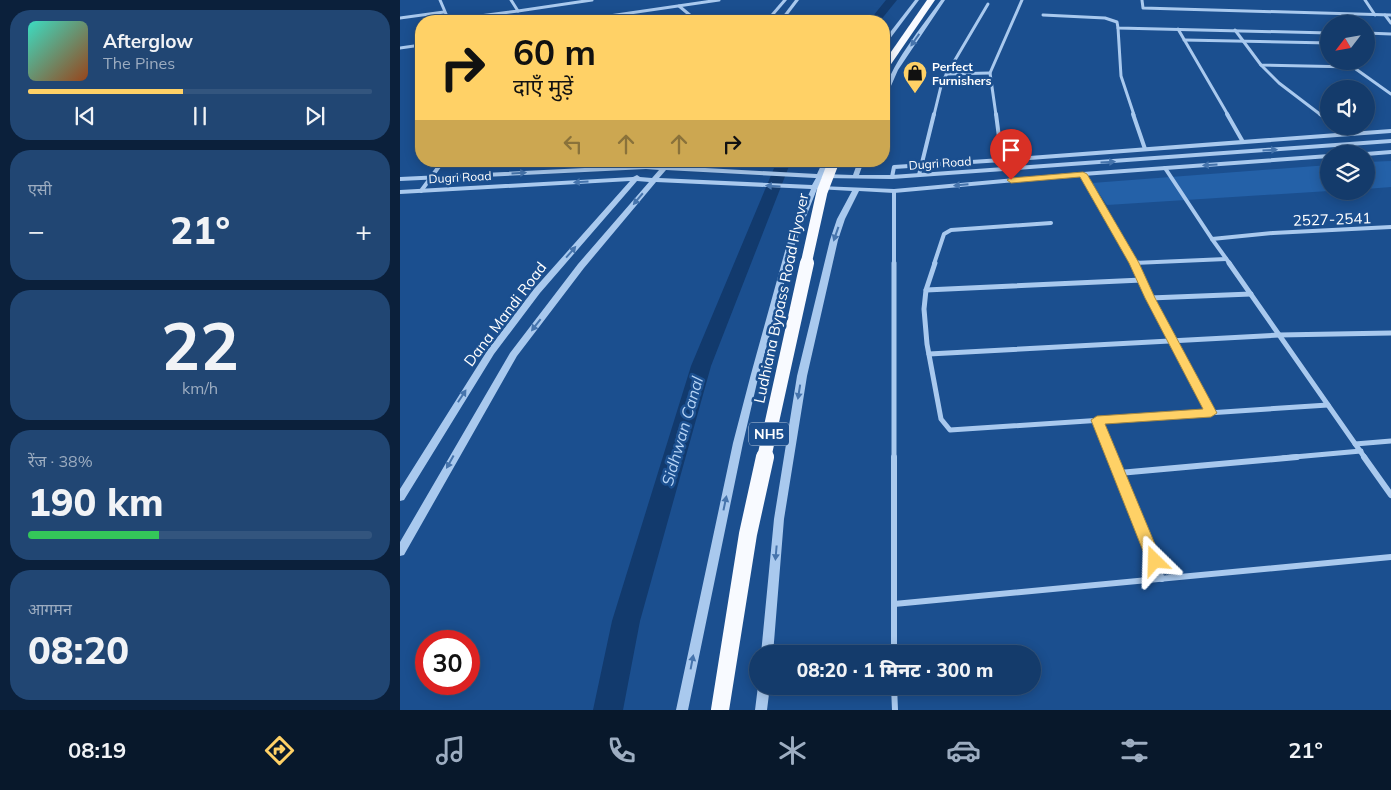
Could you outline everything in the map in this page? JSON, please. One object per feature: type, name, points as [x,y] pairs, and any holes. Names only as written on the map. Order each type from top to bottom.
[{"type":"highway","points":[[890,59],[931,0]]},
{"type":"highway","name":"Ludhiana Bypass Road Flyover","points":[[720,710],[748,534],[822,192],[832,167]]},
{"type":"street","points":[[440,0],[446,15]]},
{"type":"street","points":[[511,0],[518,11]]},
{"type":"street","points":[[490,15],[592,0]]},
{"type":"street","points":[[617,15],[719,0]]},
{"type":"street","points":[[772,15],[785,0]]},
{"type":"street","points":[[792,0],[797,0]]},
{"type":"street","points":[[786,15],[797,0]]},
{"type":"street","points":[[890,36],[916,0]]},
{"type":"street","points":[[890,83],[900,63],[943,0]]},
{"type":"street","points":[[1002,160],[990,73],[1022,0]]},
{"type":"street","points":[[1142,0],[1142,8],[1391,15]]},
{"type":"street","points":[[1365,0],[1375,15]]},
{"type":"street","points":[[919,175],[942,82],[988,4]]},
{"type":"street","points":[[679,6],[689,15]]},
{"type":"street","points":[[422,15],[444,12]]},
{"type":"street","points":[[1043,15],[1104,18],[1117,22],[1121,76],[1145,149]]},
{"type":"street","points":[[1385,15],[1391,23]]},
{"type":"street","points":[[400,18],[415,16]]},
{"type":"street","points":[[1118,28],[1320,32]]},
{"type":"street","points":[[1178,29],[1243,142]]},
{"type":"street","points":[[1235,30],[1261,65],[1279,83],[1320,114]]},
{"type":"street","points":[[1375,34],[1391,34]]},
{"type":"street","points":[[1184,40],[1320,43]]},
{"type":"street","points":[[400,48],[415,46]]},
{"type":"street","points":[[1261,65],[1353,67],[1391,94]]},
{"type":"street","points":[[946,74],[990,73]]},
{"type":"street","points":[[1375,132],[1391,131]]},
{"type":"street","points":[[892,177],[894,167],[1333,135]]},
{"type":"street","name":"Dugri Road","points":[[694,167],[740,172],[818,176],[892,177],[1391,141]]},
{"type":"street","points":[[1375,153],[1391,152]]},
{"type":"street","name":"Dugri Road","points":[[400,192],[635,179],[894,191],[1083,174],[1320,157]]},
{"type":"street","points":[[421,191],[438,167]]},
{"type":"street","name":"Dugri Road","points":[[400,179],[602,167]]},
{"type":"street","name":"Dana Mandi Road","points":[[400,497],[490,353],[537,291],[646,167]]},
{"type":"street","points":[[400,552],[513,355],[581,266],[665,167]]},
{"type":"street","points":[[682,710],[738,442],[791,244],[823,167]]},
{"type":"street","points":[[854,177],[858,167]]},
{"type":"street","points":[[1165,168],[1212,239],[1391,495]]},
{"type":"street","points":[[1083,174],[1134,263],[1150,298],[1211,413]]},
{"type":"street","points":[[768,645],[779,519],[802,376],[834,240],[841,219],[856,190]]},
{"type":"street","points":[[894,191],[894,645]]},
{"type":"street","points":[[1051,223],[951,230],[946,232],[942,238],[926,290],[924,309],[929,354],[941,419],[950,430],[1328,404]]},
{"type":"street","name":"2527-2541","points":[[1212,239],[1273,233],[1391,228]]},
{"type":"street","points":[[1134,263],[1226,259]]},
{"type":"street","points":[[926,290],[1142,280]]},
{"type":"street","points":[[1150,298],[1251,294]]},
{"type":"street","points":[[929,354],[1279,335],[1391,333]]},
{"type":"street","points":[[1097,420],[1162,579]]},
{"type":"street","points":[[1355,444],[1391,441]]},
{"type":"street","points":[[1119,473],[1361,451]]},
{"type":"street","points":[[894,604],[1391,557]]},
{"type":"street","points":[[761,710],[763,695]]},
{"type":"street","points":[[894,695],[895,710]]},
{"type":"shaded area","points":[[1391,161],[1391,187],[1375,188],[1375,162]]},
{"type":"shaded area","points":[[1320,166],[1320,192],[1107,205],[1092,183]]},
{"type":"waterway","name":"Sidhwan Canal","points":[[879,15],[892,0]]},
{"type":"waterway","name":"Sidhwan Canal","points":[[608,710],[626,621],[701,366],[781,167]]},
{"type":"place","name":"Perfect Furnishers","points":[[915,94]]},
{"type":"route","points":[[1011,180],[1083,174],[1134,263],[1150,298],[1211,413],[1097,420],[1155,561]]}]
